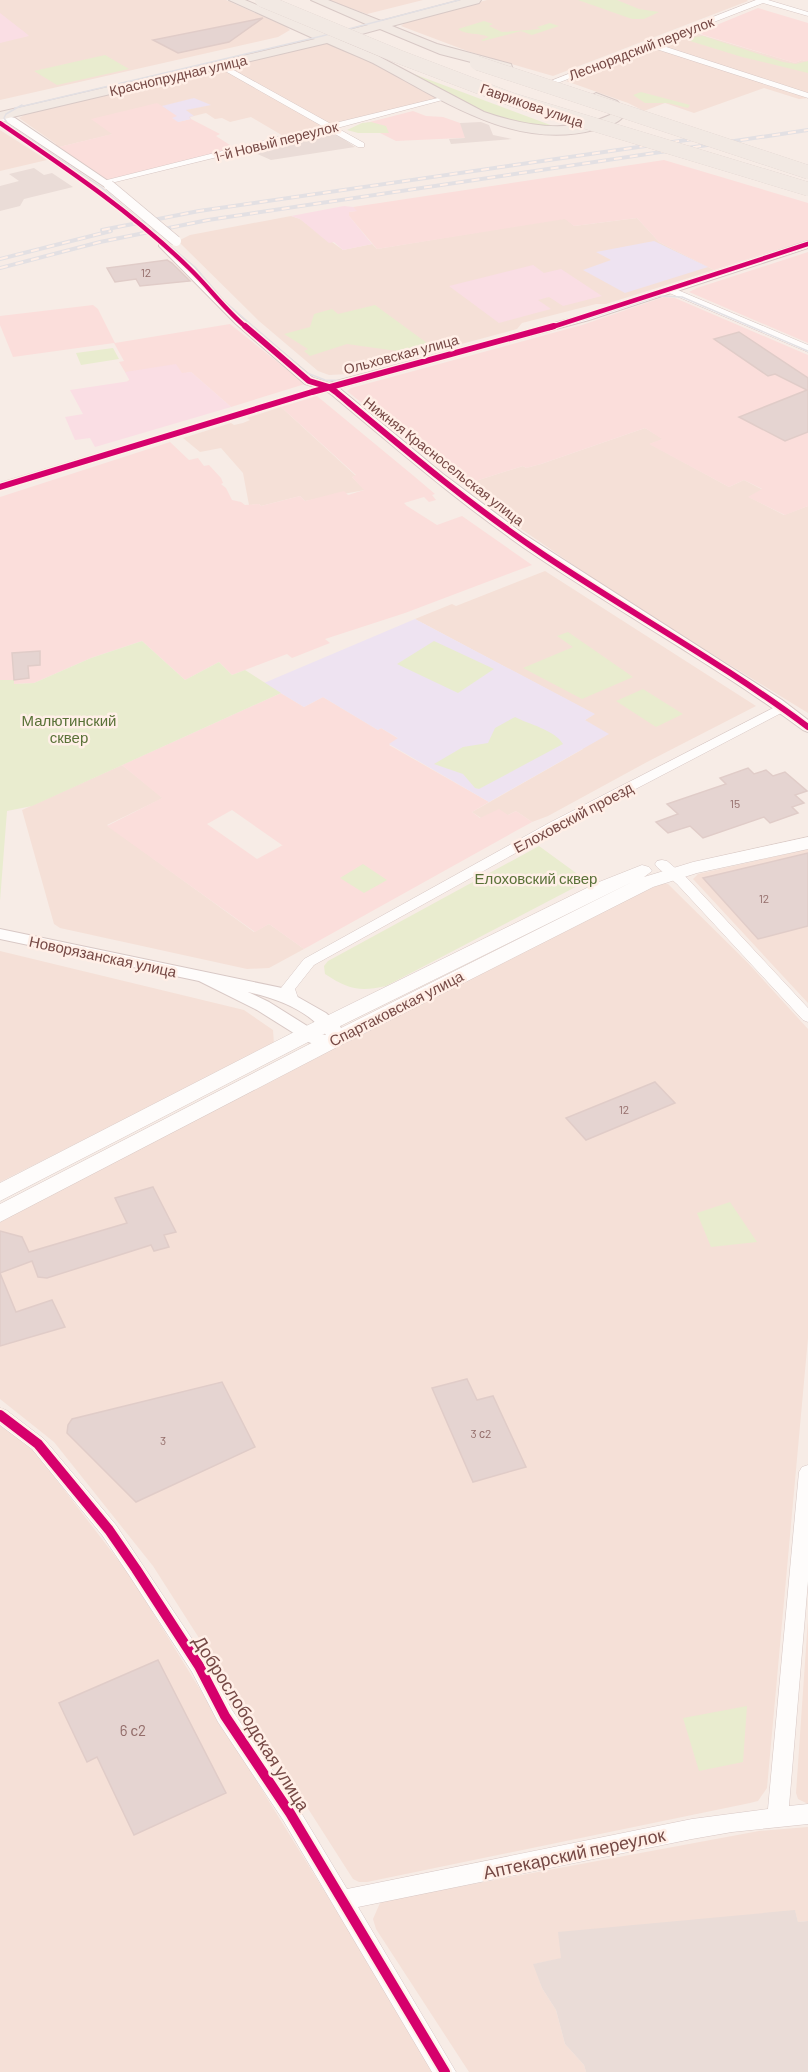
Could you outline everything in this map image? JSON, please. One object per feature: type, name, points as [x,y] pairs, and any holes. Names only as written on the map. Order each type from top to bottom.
[{"type":"main road","points":[[235,0],[344,45],[494,121],[528,128],[569,129],[608,122],[616,117],[618,110],[612,104],[552,82],[484,59],[428,44],[387,46],[377,51],[376,60]]},
{"type":"main road","name":"Гаврикова улица","points":[[262,0],[513,100],[808,191]]},
{"type":"main road","name":"Гаврикова улица","points":[[293,0],[415,50],[528,92],[636,127],[808,177]]},
{"type":"main road","name":"Краснопрудная улица","points":[[0,106],[343,25],[435,0]]},
{"type":"main road","name":"Краснопрудная улица","points":[[0,117],[330,39],[475,0]]},
{"type":"main road","points":[[270,16],[295,16],[318,10],[323,5],[319,1]]},
{"type":"main road","points":[[319,1],[477,63],[574,97],[808,172]]},
{"type":"main road","points":[[292,24],[291,22],[297,17],[321,11],[345,12]]},
{"type":"main road","points":[[344,45],[383,44],[393,39],[394,31]]},
{"type":"main road","points":[[376,60],[567,129],[682,162],[808,191]]},
{"type":"main road","name":"Спартаковская улица","points":[[0,1214],[330,1032],[646,883],[668,868],[808,828]]},
{"type":"main road","name":"Спартаковская улица","points":[[668,868],[808,843]]},
{"type":"main road","name":"Спартаковская улица","points":[[0,1193],[307,1034],[330,1032]]},
{"type":"street","points":[[762,0],[808,14]]},
{"type":"street","name":"Леснорядский переулок","points":[[552,82],[762,0]]},
{"type":"street","points":[[649,44],[808,96]]},
{"type":"street","points":[[221,65],[361,145]]},
{"type":"street","name":"1-й Новый переулок","points":[[104,185],[446,98]]},
{"type":"street","name":"Нижняя Красносельская улица","points":[[0,117],[11,120],[104,185],[177,241],[231,300],[322,377],[329,387],[486,515],[592,586],[783,707],[808,727]]},
{"type":"street","name":"Нижняя Красносельская улица","points":[[0,123],[104,185],[190,269],[218,302],[240,322],[309,381],[329,387]]},
{"type":"street","name":"Ольховская улица","points":[[0,487],[329,387],[571,322],[808,244]]},
{"type":"street","points":[[670,290],[808,349]]},
{"type":"street","name":"Елоховский проезд","points":[[291,998],[288,988],[309,962],[554,826],[783,707]]},
{"type":"street","points":[[668,868],[808,1017]]},
{"type":"street","name":"Новорязанская улица","points":[[0,934],[206,979],[265,989],[291,998],[330,1032]]},
{"type":"street","name":"Новорязанская улица","points":[[206,979],[263,1006],[307,1034]]},
{"type":"street","name":"Доброслободская улица","points":[[0,1415],[38,1444],[116,1540],[182,1638],[225,1716],[290,1813],[445,2072]]},
{"type":"street","points":[[778,1816],[808,1472]]},
{"type":"street","name":"Аптекарский переулок","points":[[341,1900],[692,1829],[778,1816],[808,1814]]},
{"type":"shaded area","points":[[0,0],[226,0],[290,30],[278,37],[0,100]]},
{"type":"shaded area","points":[[327,0],[423,0],[367,14]]},
{"type":"shaded area","points":[[487,0],[748,1],[553,76],[470,52],[401,26],[406,22]]},
{"type":"shaded area","points":[[758,8],[808,23],[808,62],[802,60],[795,63],[697,33]]},
{"type":"shaded area","points":[[0,13],[27,34],[29,36],[0,43]]},
{"type":"shaded area","points":[[692,32],[795,63],[802,60],[808,62],[808,98],[799,99],[764,88],[694,113],[665,103],[644,111],[566,81]]},
{"type":"shaded area","points":[[325,42],[334,43],[438,98],[285,137],[251,117],[230,122],[222,118],[215,119],[206,113],[190,117],[191,119],[92,119],[113,134],[55,148],[56,144],[19,118],[29,112]]},
{"type":"shaded area","points":[[194,98],[211,105],[186,110],[194,116],[189,117],[191,119],[178,122],[172,118],[177,116],[162,106]]},
{"type":"shaded area","points":[[157,103],[178,116],[178,122],[191,119],[220,134],[216,136],[236,149],[106,181],[55,148],[112,134],[91,119]]},
{"type":"shaded area","points":[[413,111],[460,123],[477,123],[482,137],[396,141],[362,124]]},
{"type":"shaded area","points":[[481,122],[489,125],[493,135],[512,139],[451,144],[449,139],[465,138],[460,123]]},
{"type":"shaded area","points":[[0,130],[47,160],[0,171]]},
{"type":"shaded area","points":[[332,131],[355,147],[271,160],[253,152]]},
{"type":"shaded area","points":[[664,160],[808,203],[808,240],[714,270],[659,242],[637,218],[574,226],[565,219],[377,249],[349,216],[349,212],[356,211],[353,207]]},
{"type":"shaded area","points":[[34,168],[44,175],[52,173],[73,187],[24,199],[20,206],[0,211],[0,186],[19,181],[9,174]]},
{"type":"shaded area","points":[[344,206],[353,207],[357,211],[349,212],[349,216],[372,244],[343,250],[334,242],[329,243],[300,219],[291,216]]},
{"type":"shaded area","points":[[291,216],[300,219],[343,250],[372,244],[377,249],[565,218],[574,226],[637,218],[659,242],[714,270],[606,304],[596,304],[522,323],[517,329],[349,374],[329,375],[318,371],[259,321],[178,241],[190,235]]},
{"type":"shaded area","points":[[654,241],[708,267],[625,293],[583,270],[611,260],[596,252]]},
{"type":"shaded area","points":[[808,252],[808,343],[689,292],[697,288]]},
{"type":"shaded area","points":[[533,265],[544,273],[561,269],[602,296],[563,306],[549,297],[538,300],[551,309],[499,323],[449,286]]},
{"type":"shaded area","points":[[664,297],[675,298],[808,355],[808,506],[785,515],[748,497],[762,489],[744,480],[729,487],[649,444],[662,439],[645,428],[541,464],[526,468],[523,466],[463,485],[347,391],[351,388],[582,325]]},
{"type":"shaded area","points":[[93,305],[98,309],[115,343],[230,324],[305,384],[231,407],[191,372],[129,383],[127,381],[130,380],[119,362],[124,361],[114,343],[13,357],[0,325],[0,316]]},
{"type":"shaded area","points":[[176,364],[182,373],[191,372],[231,407],[95,447],[90,438],[75,440],[65,417],[83,414],[70,390],[130,381],[125,372]]},
{"type":"shaded area","points":[[317,396],[435,494],[432,495],[436,500],[429,502],[424,497],[404,503],[407,506],[437,525],[462,516],[532,565],[405,613],[325,639],[330,643],[292,658],[287,654],[232,675],[219,662],[185,680],[142,641],[91,658],[34,683],[14,684],[14,680],[0,680],[0,497],[170,442],[189,460],[198,458],[204,466],[209,465],[221,478],[223,483],[221,484],[226,488],[232,500],[245,505],[259,504],[261,506],[300,496],[305,501],[344,491],[348,495],[364,490],[352,477],[356,475],[281,407]]},
{"type":"shaded area","points":[[281,407],[356,476],[352,477],[365,490],[305,501],[300,496],[261,506],[259,504],[249,505],[243,473],[221,448],[200,452],[183,438],[231,423],[234,425],[243,423],[250,420],[247,418]]},
{"type":"shaded area","points":[[645,428],[663,439],[650,444],[729,487],[744,480],[763,490],[749,497],[784,515],[808,506],[808,713],[623,599],[508,520],[463,485],[523,466],[526,468],[541,464]]},
{"type":"shaded area","points":[[545,571],[756,706],[548,816],[532,822],[516,811],[508,815],[481,818],[472,812],[583,749],[585,720],[594,714],[415,619],[452,604],[456,606]]},
{"type":"shaded area","points":[[415,619],[595,714],[585,720],[609,734],[489,802],[389,744],[398,738],[381,728],[378,730],[323,697],[304,707],[264,683]]},
{"type":"shaded area","points":[[281,693],[304,707],[323,697],[378,730],[381,728],[399,739],[389,745],[489,802],[472,812],[480,818],[499,809],[508,815],[516,811],[532,822],[304,949],[269,924],[255,932],[107,826],[162,798],[122,765]],"holes":[[[232,810],[282,845],[257,859],[207,824]]]},
{"type":"shaded area","points":[[122,765],[163,798],[107,825],[254,932],[269,924],[304,949],[269,968],[247,969],[60,928],[54,924],[22,810]]},
{"type":"shaded area","points":[[808,849],[808,1003],[693,879],[698,874]]},
{"type":"shaded area","points":[[663,883],[668,884],[748,963],[808,1029],[808,1338],[767,1788],[758,1801],[750,1803],[359,1882],[353,1879],[153,1566],[54,1442],[0,1399],[0,1222],[308,1058],[590,916]]},
{"type":"shaded area","points":[[0,951],[244,1010],[273,1030],[274,1044],[0,1182]]},
{"type":"shaded area","points":[[0,1423],[32,1448],[129,1574],[336,1910],[432,2072],[0,2072]]},
{"type":"shaded area","points":[[808,1619],[808,1804],[798,1799],[796,1793]]},
{"type":"shaded area","points":[[808,1827],[808,1921],[798,1922],[795,1911],[534,1964],[542,1988],[556,2010],[565,2044],[584,2065],[586,2072],[469,2072],[376,1929],[373,1919],[380,1903],[387,1900],[759,1831]]},
{"type":"shaded area","points":[[795,1910],[798,1922],[808,1921],[808,2072],[586,2072],[584,2065],[565,2044],[556,2010],[542,1988],[533,1964],[561,1958],[558,1932]]},
{"type":"green space","points":[[578,0],[617,0],[639,9],[659,12],[644,19],[632,19]]},
{"type":"green space","points":[[484,21],[493,24],[489,26],[502,32],[541,29],[537,27],[550,23],[559,26],[532,35],[521,31],[483,41],[481,40],[489,37],[458,29]]},
{"type":"green space","points":[[703,36],[783,62],[796,64],[808,61],[808,73],[742,57],[690,41],[695,37]]},
{"type":"green space","points":[[105,55],[129,69],[57,85],[34,71]]},
{"type":"green space","points":[[406,71],[553,126],[533,125],[495,116],[458,100]]},
{"type":"green space","points":[[641,92],[690,105],[688,108],[668,103],[645,103],[633,95]]},
{"type":"green space","points":[[371,122],[386,126],[389,133],[358,133],[347,130],[362,123]]},
{"type":"green space","points":[[375,305],[431,346],[404,352],[347,344],[310,356],[304,351],[308,349],[284,334],[310,327],[314,314],[332,309],[338,314]]},
{"type":"green space","points":[[113,348],[119,359],[81,365],[76,353]]},
{"type":"green space","points":[[568,632],[633,677],[582,699],[523,668],[573,647],[557,636]]},
{"type":"green space","name":"Малютинский сквер","points":[[142,641],[185,680],[219,662],[232,675],[245,670],[281,693],[32,806],[7,811],[0,901],[0,680],[14,680],[14,684],[34,683],[91,658]]},
{"type":"green space","points":[[434,641],[494,669],[458,693],[397,664]]},
{"type":"green space","points":[[643,689],[683,714],[656,727],[616,701]]},
{"type":"green space","points":[[515,717],[548,731],[563,744],[479,789],[475,788],[463,774],[434,764],[463,747],[488,743],[495,728]]},
{"type":"green space","name":"Елоховский сквер","points":[[539,846],[587,881],[386,986],[368,989],[354,988],[325,974],[324,966],[328,961]]},
{"type":"green space","points":[[363,864],[387,880],[364,893],[340,878]]},
{"type":"green space","points":[[730,1202],[757,1242],[711,1247],[697,1213]]},
{"type":"green space","points":[[747,1706],[743,1762],[699,1771],[683,1718]]},
{"type":"building","points":[[263,18],[229,42],[178,53],[153,40]]},
{"type":"building","points":[[167,260],[190,281],[140,286],[136,279],[115,282],[107,268]]},
{"type":"building","points":[[739,332],[808,378],[808,432],[785,441],[739,417],[807,390],[775,374],[768,376],[714,339]]},
{"type":"building","points":[[40,651],[40,665],[28,666],[29,678],[14,680],[12,653]]},
{"type":"building","points":[[748,768],[754,774],[766,770],[773,776],[785,772],[807,791],[795,795],[804,803],[792,807],[798,813],[770,823],[764,817],[703,838],[690,826],[668,833],[656,822],[678,814],[667,804],[726,784],[720,778]]},
{"type":"building","points":[[808,853],[808,926],[758,939],[703,878]]},
{"type":"building","points":[[655,1082],[675,1103],[586,1140],[566,1118]]},
{"type":"building","points":[[153,1187],[176,1232],[164,1235],[169,1247],[154,1251],[151,1245],[47,1278],[38,1277],[32,1261],[0,1273],[0,1231],[22,1237],[29,1252],[127,1223],[115,1198]]},
{"type":"building","points":[[0,1273],[16,1312],[52,1300],[65,1327],[0,1346]]},
{"type":"building","points":[[467,1379],[477,1400],[493,1396],[526,1467],[473,1482],[432,1388]]},
{"type":"building","points":[[222,1382],[255,1447],[136,1502],[67,1433],[72,1419]]},
{"type":"building","points":[[158,1660],[226,1793],[134,1835],[97,1757],[87,1762],[59,1703]]},
{"type":"tram line","points":[[18,107],[322,36],[459,0]]},
{"type":"tram line","points":[[18,107],[22,105]]},
{"type":"tram line","points":[[18,107],[6,114],[4,118],[8,124],[101,187],[196,268],[224,301],[307,373],[325,380],[360,381],[587,319],[659,296],[682,297],[808,351]]},
{"type":"railway","points":[[0,268],[100,242],[208,220],[808,130]]},
{"type":"railway","points":[[102,230],[199,211],[707,137]]},
{"type":"railway","points":[[0,259],[111,231]]},
{"type":"cycle path","points":[[0,123],[96,188],[190,269],[218,302],[309,381],[329,387],[336,392],[490,517],[544,555],[744,681],[808,727]]},
{"type":"cycle path","points":[[0,487],[312,392],[585,318],[808,244]]},
{"type":"cycle path","points":[[0,1415],[38,1444],[109,1530],[136,1569],[199,1666],[225,1716],[290,1813],[445,2072]]}]
